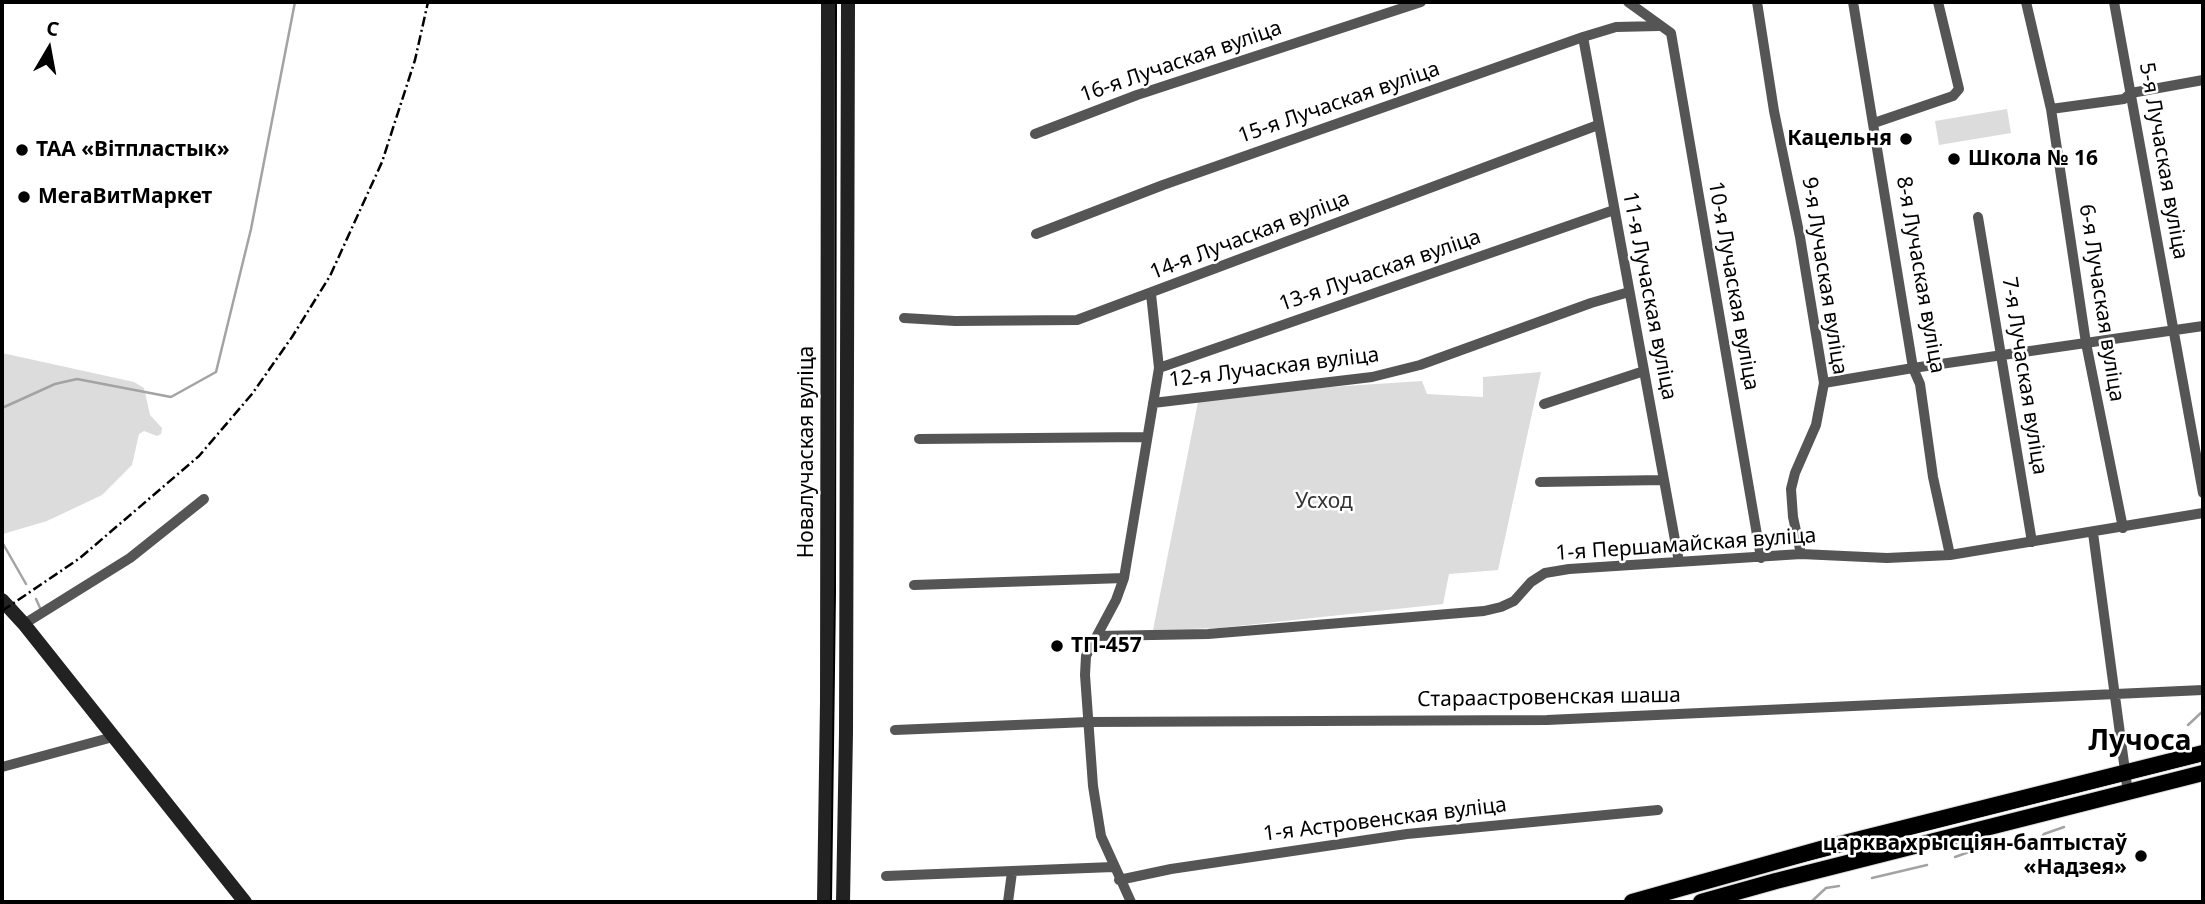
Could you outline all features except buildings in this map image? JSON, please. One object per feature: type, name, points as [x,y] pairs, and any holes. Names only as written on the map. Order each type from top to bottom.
[{"type":"main road","name":"Новалучаская вуліца","points":[[824,902],[827,702],[828,2]]},
{"type":"main road","name":"Новалучаская вуліца","points":[[843,902],[848,2]]},
{"type":"main road","points":[[5,603],[245,902]]},
{"type":"main road","points":[[1632,902],[1746,869],[2203,753]]},
{"type":"main road","points":[[1700,902],[2203,773]]},
{"type":"street","name":"16-я Лучаская вуліца","points":[[1035,134],[1137,95],[1421,2]]},
{"type":"street","points":[[1628,2],[1659,26]]},
{"type":"street","name":"9-я Лучаская вуліца","points":[[1757,2],[1774,111],[1800,236],[1824,383],[1816,425],[1791,489],[1793,517],[1801,554]]},
{"type":"street","name":"8-я Лучаская вуліца","points":[[1853,2],[1913,368],[1920,384],[1933,477],[1950,555]]},
{"type":"street","points":[[1874,123],[1953,96],[1959,89],[1938,2]]},
{"type":"street","name":"6-я Лучаская вуліца","points":[[2026,2],[2051,109],[2086,343],[2123,528]]},
{"type":"street","name":"5-я Лучаская вуліца","points":[[2114,2],[2203,493]]},
{"type":"street","points":[[828,22],[848,22]]},
{"type":"street","name":"15-я Лучаская вуліца","points":[[1036,233],[1163,185],[1583,37],[1616,27],[1659,26]]},
{"type":"street","name":"10-я Лучаская вуліца","points":[[1659,26],[1671,33],[1760,558]]},
{"type":"street","name":"11-я Лучаская вуліца","points":[[1583,37],[1679,562]]},
{"type":"street","points":[[2051,109],[2124,99],[2131,93],[2203,80]]},
{"type":"street","name":"14-я Лучаская вуліца","points":[[904,317],[955,321],[1077,320],[1598,125]]},
{"type":"street","name":"13-я Лучаская вуліца","points":[[1158,368],[1614,210]]},
{"type":"street","name":"7-я Лучаская вуліца","points":[[1978,217],[2032,542]]},
{"type":"street","name":"12-я Лучаская вуліца","points":[[1131,902],[1101,836],[1093,786],[1086,656],[1125,578],[1153,403],[1372,377],[1420,365],[1591,303],[1629,292]]},
{"type":"street","points":[[1151,294],[1158,368],[1153,403]]},
{"type":"street","points":[[1824,383],[2203,326]]},
{"type":"street","points":[[1544,404],[1644,371]]},
{"type":"street","points":[[919,439],[1146,437]]},
{"type":"street","points":[[1540,482],[1663,480]]},
{"type":"street","points":[[24,624],[130,558],[204,499]]},
{"type":"street","name":"1-я Першамайская вуліца","points":[[1097,636],[1208,634],[1484,611],[1514,601],[1531,582],[1545,573],[1569,569],[1801,554],[1887,558],[1950,555],[2203,513]]},
{"type":"street","points":[[2093,533],[2128,793]]},
{"type":"street","points":[[914,585],[1125,578]]},
{"type":"street","name":"Стараастровенская шаша","points":[[895,730],[1088,722],[1547,720],[2203,690]]},
{"type":"street","points":[[2,767],[113,737]]},
{"type":"street","name":"1-я Астровенская вуліца","points":[[1119,880],[1171,869],[1407,834],[1658,810]]},
{"type":"street","points":[[886,876],[1113,867]]},
{"type":"street","points":[[1008,902],[1012,872]]},
{"type":"green space","points":[[2007,109],[2011,133],[1939,145],[1935,121]]},
{"type":"green space","points":[[2,353],[134,382],[144,388],[150,415],[162,428],[161,434],[157,436],[144,431],[139,434],[132,465],[102,495],[47,521],[3,534]]},
{"type":"green space","name":"Усход","points":[[1541,372],[1498,570],[1449,574],[1443,604],[1219,628],[1153,630],[1198,402],[1330,387],[1422,381],[1427,394],[1483,397],[1483,377]]},
{"type":"waterway","points":[[2,408],[55,384],[77,379],[171,397],[216,372],[251,229],[295,2]]},
{"type":"waterway","points":[[2,542],[26,584]]},
{"type":"waterway","points":[[36,599],[41,610]]},
{"type":"waterway","points":[[2188,725],[2203,711]]},
{"type":"waterway","points":[[2038,841],[2044,834],[2064,827]]},
{"type":"waterway","points":[[1955,857],[1980,848]]},
{"type":"waterway","points":[[1872,878],[1927,865]]},
{"type":"waterway","points":[[1811,902],[1826,888],[1839,886]]},
{"type":"tram line","points":[[831,902],[835,593],[836,2]]},
{"type":"tram line","points":[[1654,902],[1748,875],[2203,760]]},
{"type":"railway","points":[[2,611],[80,558],[199,456],[252,394],[292,337],[330,276],[382,162],[415,60],[428,2]]},
{"type":"place","name":"Кацельня","points":[[1906,139]]},
{"type":"place","name":"ТАА «Вітпластык»","points":[[22,150]]},
{"type":"place","name":"Школа № 16","points":[[1954,159]]},
{"type":"place","name":"МегаВитМаркет","points":[[24,197]]},
{"type":"place","name":"ТП-457","points":[[1057,646]]},
{"type":"place","name":"царква хрысціян-баптыстаў «Надзея»","points":[[2141,856]]},
{"type":"district","name":"Лучоса","points":[[2140,742]]}]
